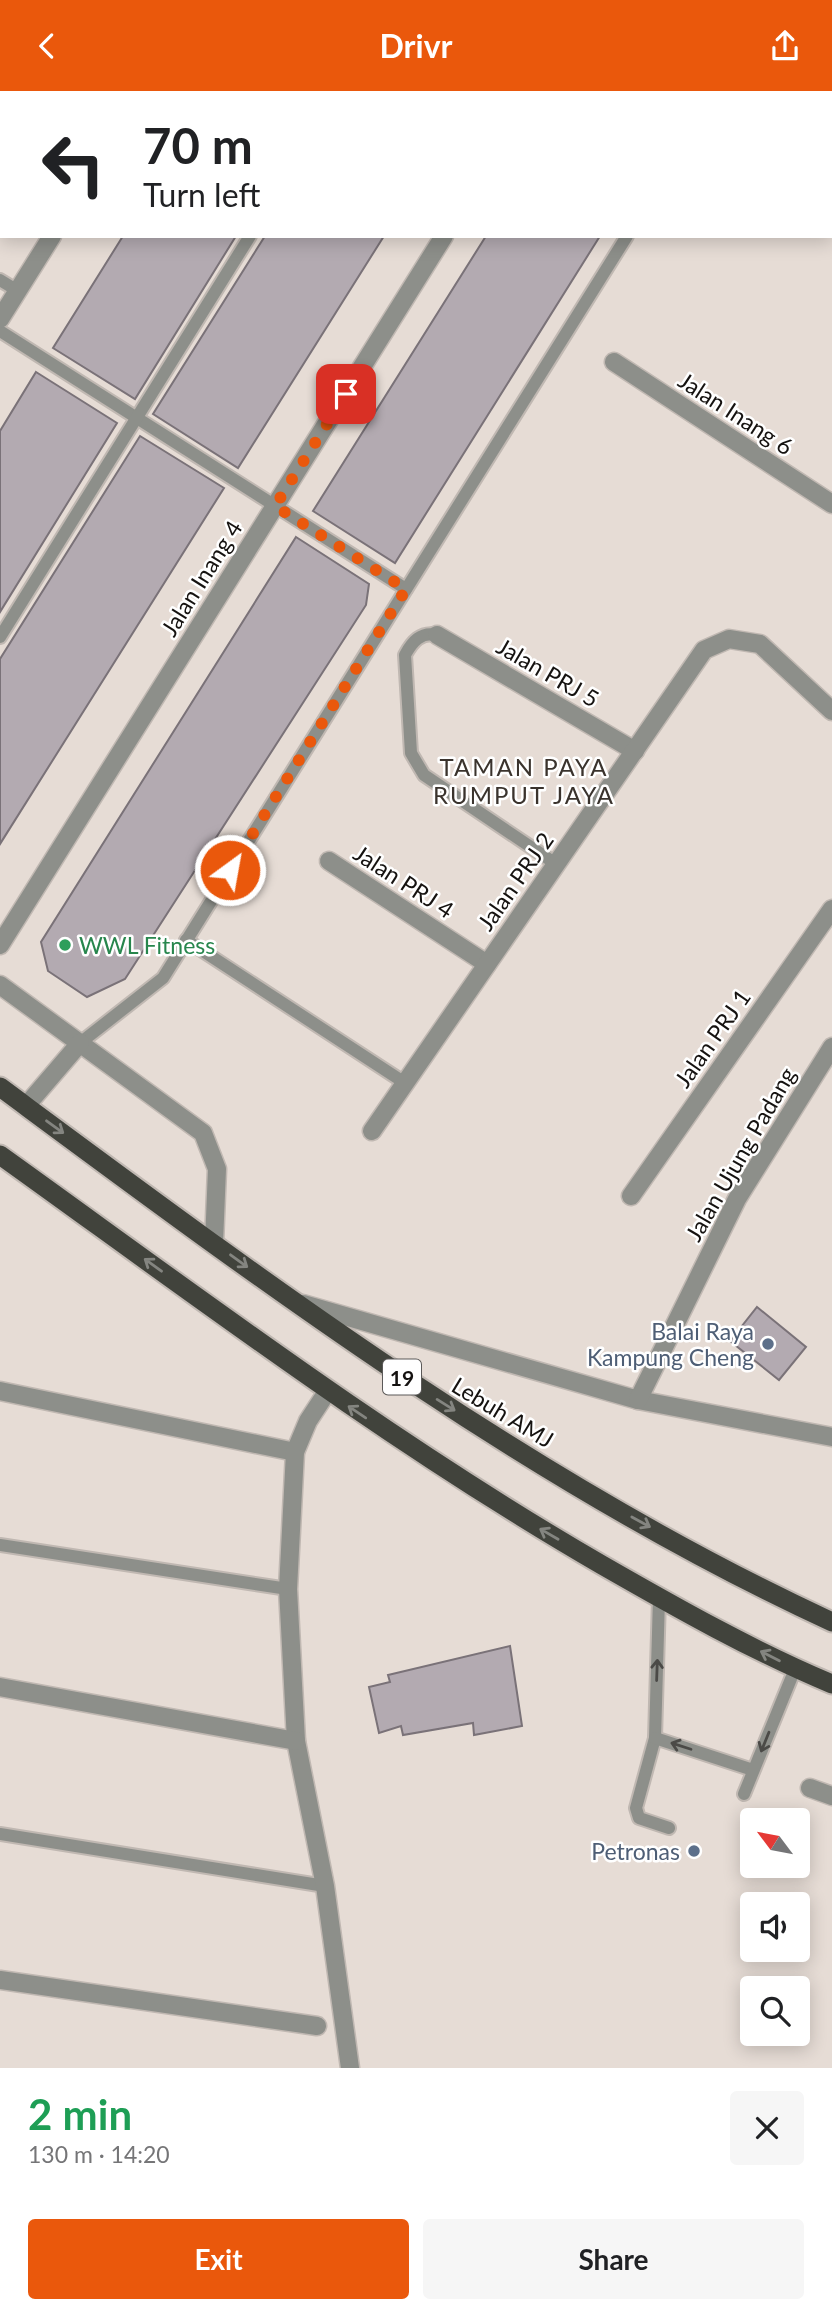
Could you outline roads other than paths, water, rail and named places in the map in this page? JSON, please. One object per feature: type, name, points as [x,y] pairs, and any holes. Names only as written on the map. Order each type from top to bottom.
[{"type":"highway","name":"Lebuh AMJ","points":[[0,1087],[419,1389],[610,1505],[769,1592],[832,1622]]},
{"type":"highway","name":"19","points":[[0,1155],[327,1392],[495,1501],[659,1598],[795,1669],[832,1684]]},
{"type":"street","points":[[0,319],[51,238]]},
{"type":"street","name":"Jalan Inang 4","points":[[0,945],[443,238]]},
{"type":"street","name":"Jalan Inang 6","points":[[614,362],[832,504]]},
{"type":"street","name":"Jalan PRJ 5","points":[[436,635],[635,751]]},
{"type":"street","name":"Jalan PRJ 2","points":[[372,1131],[704,650],[729,639],[760,644],[832,711]]},
{"type":"street","name":"Jalan PRJ 4","points":[[329,861],[487,964]]},
{"type":"street","name":"Jalan PRJ 1","points":[[631,1196],[832,909]]},
{"type":"street","points":[[0,985],[203,1133],[217,1169],[214,1243]]},
{"type":"street","points":[[26,1106],[80,1043]]},
{"type":"street","name":"Jalan Ujung Padang","points":[[638,1401],[737,1199],[832,1047]]},
{"type":"street","points":[[297,1302],[638,1401],[832,1437]]},
{"type":"street","points":[[0,1391],[295,1452]]},
{"type":"street","points":[[327,1392],[308,1421],[295,1452],[288,1589],[296,1741],[325,1886],[350,2068]]},
{"type":"street","points":[[0,1687],[296,1741]]},
{"type":"street","points":[[810,1789],[832,1795]]},
{"type":"street","points":[[0,1980],[317,2026]]},
{"type":"lane","points":[[0,637],[249,238]]},
{"type":"lane","points":[[80,1043],[163,978],[626,238]]},
{"type":"lane","points":[[0,279],[18,291]]},
{"type":"lane","points":[[0,331],[406,589]]},
{"type":"lane","points":[[436,635],[428,632],[421,635],[405,655],[411,753],[416,764],[424,775],[556,864]]},
{"type":"lane","points":[[186,940],[405,1083]]},
{"type":"lane","points":[[0,1545],[288,1589]]},
{"type":"lane","points":[[659,1598],[655,1738],[636,1808],[639,1818],[669,1828]]},
{"type":"lane","points":[[744,1794],[795,1669]]},
{"type":"lane","points":[[655,1738],[753,1770]]},
{"type":"lane","points":[[0,1834],[325,1886]]},
{"type":"place","name":"WWL Fitness","points":[[65,945]]},
{"type":"place","name":"Balai Raya Kampung Cheng","points":[[768,1344]]},
{"type":"place","name":"Petronas","points":[[694,1851]]},
{"type":"district","name":"TAMAN PAYA RUMPUT JAYA","points":[[524,780]]}]
